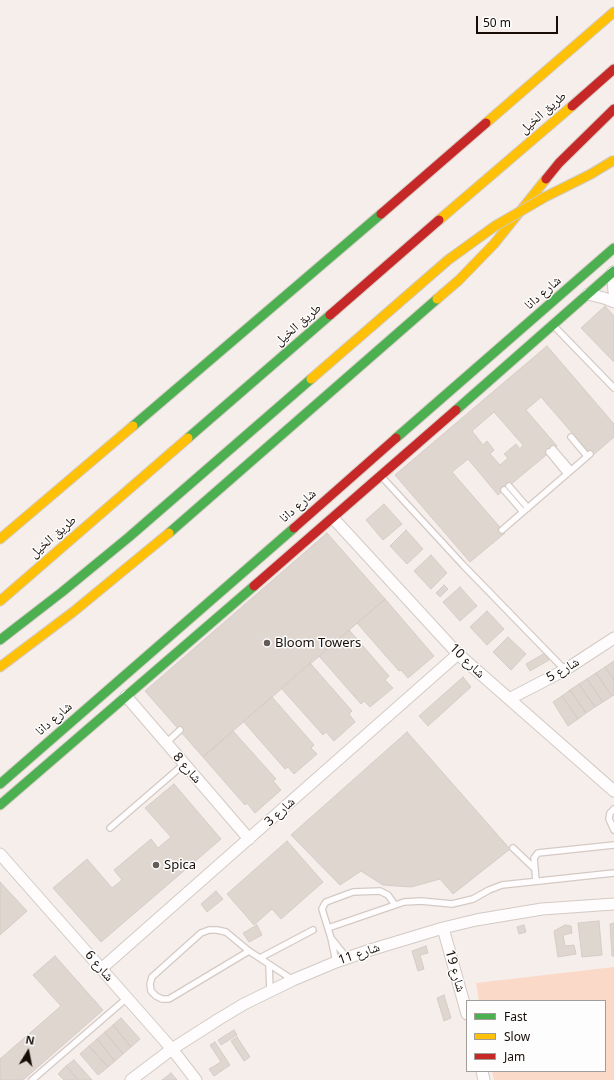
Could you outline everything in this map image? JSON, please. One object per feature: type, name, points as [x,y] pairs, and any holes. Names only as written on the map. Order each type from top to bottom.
[{"type":"main road","points":[[0,539],[356,236],[614,12]]},
{"type":"main road","points":[[586,36],[596,16]]},
{"type":"main road","name":"طريق الخيل","points":[[0,601],[614,69]]},
{"type":"main road","points":[[0,668],[73,612],[149,550],[459,280],[506,229],[559,163],[614,109]]},
{"type":"main road","points":[[0,640],[129,537],[448,260],[519,210],[614,160]]},
{"type":"main road","name":"شارع دانا","points":[[0,784],[614,248]]},
{"type":"main road","points":[[0,805],[334,517],[614,271]]},
{"type":"main road","points":[[318,507],[315,515],[320,522],[334,517],[341,503],[339,500],[332,497],[328,498]]},
{"type":"main road","points":[[109,688],[107,692],[109,699],[112,702],[125,697],[131,686],[129,682],[122,679],[119,680]]},
{"type":"street","points":[[614,271],[614,292]]},
{"type":"street","points":[[588,294],[614,302]]},
{"type":"street","name":"شارع 10","points":[[334,517],[458,654],[614,791]]},
{"type":"street","name":"شارع 5","points":[[509,699],[565,670],[614,638]]},
{"type":"street","name":"شارع 3","points":[[101,969],[458,654]]},
{"type":"street","name":"شارع 8","points":[[125,697],[249,839]]},
{"type":"street","name":"شارع 6","points":[[0,854],[172,1049],[196,1080]]},
{"type":"street","name":"شارع 11","points":[[131,1080],[172,1049],[219,1019],[270,991],[336,962],[443,928],[489,918],[536,910],[614,904]]},
{"type":"street","name":"شارع 19","points":[[443,928],[466,1010]]},
{"type":"lane","points":[[553,325],[614,388]]},
{"type":"lane","points":[[502,530],[589,455],[571,437]]},
{"type":"lane","points":[[551,450],[569,472]]},
{"type":"lane","points":[[381,476],[463,565],[565,670]]},
{"type":"lane","points":[[507,488],[526,510]]},
{"type":"lane","points":[[463,565],[468,560]]},
{"type":"lane","points":[[166,743],[180,730]]},
{"type":"lane","points":[[110,828],[184,764]]},
{"type":"lane","points":[[614,809],[610,813],[609,819],[614,830]]},
{"type":"lane","points":[[536,881],[534,858],[538,853],[614,845]]},
{"type":"lane","points":[[513,848],[535,869]]},
{"type":"lane","points":[[328,928],[395,904],[412,900],[452,904],[474,899],[502,884],[614,873]]},
{"type":"lane","points":[[336,962],[331,938],[323,913],[326,902],[358,891],[380,891],[388,895],[395,904]]},
{"type":"lane","points":[[249,951],[169,999],[162,1000],[151,991],[150,984],[152,977],[201,933],[209,930],[226,932],[249,951],[293,980]]},
{"type":"lane","points":[[260,958],[313,930]]},
{"type":"lane","points":[[331,938],[347,958]]},
{"type":"lane","points":[[269,965],[270,991]]},
{"type":"lane","points":[[32,1080],[127,998]]},
{"type":"shaded area","points":[[614,967],[614,1080],[494,1080],[492,1072],[606,1072],[606,1000],[479,1000],[476,983]]},
{"type":"building","points":[[605,306],[614,316],[614,362],[581,328]]},
{"type":"building","points":[[547,346],[614,424],[614,437],[592,456],[541,397],[526,410],[557,446],[498,495],[468,459],[452,472],[505,533],[470,562],[395,475]],"holes":[[[494,412],[523,445],[520,449],[516,444],[504,454],[508,458],[500,465],[490,454],[494,450],[487,441],[483,445],[472,431]]]},
{"type":"building","points":[[384,504],[402,524],[383,540],[366,520]]},
{"type":"building","points":[[406,530],[423,549],[407,564],[390,546]]},
{"type":"building","name":"Bloom Towers","points":[[327,533],[385,599],[203,757],[145,691]]},
{"type":"building","points":[[431,555],[447,573],[431,589],[414,571]]},
{"type":"building","points":[[444,585],[448,589],[440,597],[436,593]]},
{"type":"building","points":[[460,587],[477,606],[460,621],[443,602]]},
{"type":"building","points":[[385,599],[434,656],[408,678],[401,670],[399,671],[357,623]]},
{"type":"building","points":[[487,611],[504,629],[487,645],[470,627]]},
{"type":"building","points":[[349,630],[389,676],[385,680],[393,688],[370,707],[364,701],[361,704],[319,656]]},
{"type":"building","points":[[508,637],[526,654],[511,670],[493,652]]},
{"type":"building","points":[[545,653],[549,660],[530,671],[526,664]]},
{"type":"building","points":[[614,661],[614,680],[605,667]]},
{"type":"building","points":[[310,663],[352,711],[349,714],[355,722],[334,741],[326,732],[323,735],[281,688]]},
{"type":"building","points":[[605,667],[614,680],[614,695],[612,696],[596,673]]},
{"type":"building","points":[[596,673],[612,696],[603,702],[587,679]]},
{"type":"building","points":[[463,677],[471,687],[428,726],[419,716]]},
{"type":"building","points":[[587,679],[603,702],[595,707],[579,684]]},
{"type":"building","points":[[579,684],[595,707],[586,713],[570,690]]},
{"type":"building","points":[[570,690],[586,713],[578,719],[562,696]]},
{"type":"building","points":[[562,696],[578,719],[568,726],[553,702]]},
{"type":"building","points":[[272,697],[314,745],[311,748],[317,754],[294,774],[288,767],[285,769],[243,721]]},
{"type":"building","points":[[233,731],[276,779],[273,781],[281,790],[255,813],[247,803],[245,805],[203,757]]},
{"type":"building","points":[[407,732],[510,849],[453,894],[440,879],[411,887],[383,885],[361,871],[340,885],[291,835]]},
{"type":"building","name":"Spica","points":[[174,784],[221,839],[101,942],[53,888],[87,859],[112,888],[122,880],[114,870],[151,839],[158,848],[171,837],[145,808]]},
{"type":"building","points":[[287,841],[323,882],[281,919],[272,909],[254,925],[227,894]]},
{"type":"building","points":[[0,882],[27,911],[0,935]]},
{"type":"building","points":[[216,891],[223,899],[207,912],[201,904]]},
{"type":"building","points":[[599,921],[602,955],[582,957],[578,923]]},
{"type":"building","points":[[614,923],[614,956],[612,956],[610,924]]},
{"type":"building","points":[[257,925],[262,935],[249,942],[243,933]]},
{"type":"building","points":[[524,925],[526,932],[519,934],[517,927]]},
{"type":"building","points":[[565,925],[571,926],[572,933],[563,935],[565,946],[574,945],[576,954],[558,957],[554,931]]},
{"type":"building","points":[[426,946],[428,953],[420,955],[424,969],[418,971],[412,951]]},
{"type":"building","points":[[55,956],[103,1010],[23,1080],[0,1080],[0,1059],[61,1006],[33,975]]},
{"type":"building","points":[[444,995],[451,1018],[444,1021],[437,998]]},
{"type":"building","points":[[121,1018],[140,1039],[131,1047],[113,1025]]},
{"type":"building","points":[[113,1025],[131,1047],[123,1054],[105,1032]]},
{"type":"building","points":[[234,1030],[237,1035],[221,1045],[218,1040]]},
{"type":"building","points":[[105,1032],[123,1054],[115,1061],[97,1039]]},
{"type":"building","points":[[237,1037],[250,1057],[244,1061],[231,1041]]},
{"type":"building","points":[[97,1039],[115,1061],[108,1067],[89,1046]]},
{"type":"building","points":[[215,1042],[230,1065],[214,1076],[209,1069],[221,1062],[210,1045]]},
{"type":"building","points":[[89,1046],[108,1067],[98,1075],[80,1054]]},
{"type":"building","points":[[74,1060],[92,1080],[78,1080],[66,1066]]},
{"type":"building","points":[[66,1066],[78,1080],[64,1080],[58,1074]]},
{"type":"building","points":[[171,1073],[177,1080],[162,1080]]},
{"type":"traffic: fast","points":[[133,426],[381,214]]},
{"type":"traffic: fast","points":[[396,438],[614,248]]},
{"type":"traffic: fast","points":[[456,410],[614,271]]},
{"type":"traffic: fast","points":[[169,533],[437,299]]},
{"type":"traffic: fast","points":[[188,438],[330,315]]},
{"type":"traffic: fast","points":[[0,640],[129,537],[311,379]]},
{"type":"traffic: fast","points":[[0,784],[294,528]]},
{"type":"traffic: fast","points":[[0,805],[254,586]]},
{"type":"traffic: slow","points":[[486,123],[614,12]]},
{"type":"traffic: slow","points":[[439,220],[572,106]]},
{"type":"traffic: slow","points":[[371,327],[448,260],[495,226],[614,160]]},
{"type":"traffic: slow","points":[[437,299],[459,280],[494,244],[546,179]]},
{"type":"traffic: slow","points":[[311,379],[371,327]]},
{"type":"traffic: slow","points":[[0,539],[133,426]]},
{"type":"traffic: slow","points":[[0,601],[188,438]]},
{"type":"traffic: slow","points":[[0,667],[73,612],[169,533]]},
{"type":"traffic: jam","points":[[572,106],[614,69]]},
{"type":"traffic: jam","points":[[546,179],[559,163],[614,109]]},
{"type":"traffic: jam","points":[[381,214],[486,123]]},
{"type":"traffic: jam","points":[[330,315],[439,220]]},
{"type":"traffic: jam","points":[[254,586],[456,410]]},
{"type":"traffic: jam","points":[[294,528],[396,438]]},
{"type":"place","name":"Bloom Towers","points":[[267,643]]},
{"type":"place","name":"Spica","points":[[156,865]]}]
